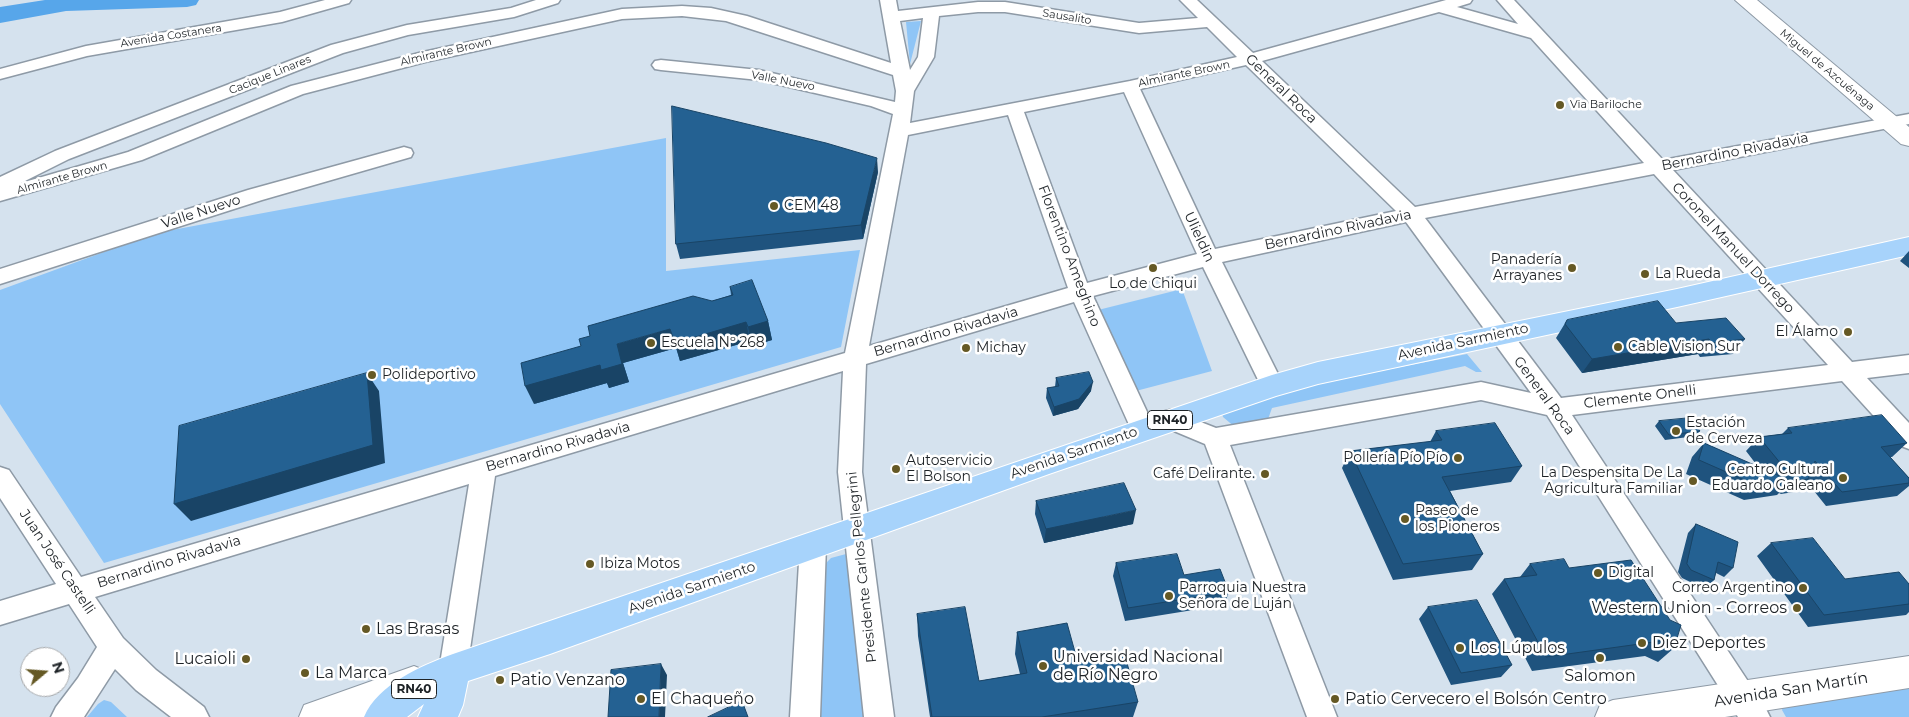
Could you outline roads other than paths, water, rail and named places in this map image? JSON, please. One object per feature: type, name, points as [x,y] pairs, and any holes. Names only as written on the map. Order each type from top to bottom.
[{"type":"highway","name":"Avenida Sarmiento","points":[[453,670],[1170,419],[1272,386],[1318,373],[1909,246]]},
{"type":"highway","name":"RN40","points":[[442,713],[453,670]]},
{"type":"highway","name":"RN40","points":[[382,717],[398,700],[413,690],[453,670]]},
{"type":"main road","name":"Miguel de Azcuénaga","points":[[1745,0],[1899,121],[1909,139]]},
{"type":"main road","name":"Avenida Sarmiento","points":[[317,717],[453,670]]},
{"type":"main road","name":"Avenida San Martín","points":[[1613,717],[1749,707],[1909,672]]},
{"type":"street","name":"Avenida Costanera","points":[[0,74],[86,51],[282,16],[344,0]]},
{"type":"street","name":"Cacique Linares","points":[[0,185],[62,155],[337,49],[406,30],[514,12],[552,0]]},
{"type":"street","name":"General Roca","points":[[1188,0],[1410,214],[1555,408],[1749,707]]},
{"type":"street","name":"Almirante Brown","points":[[0,195],[135,156],[297,90],[423,57],[622,14],[666,11],[714,12],[902,101],[1014,108],[1130,86],[1250,59],[1464,0]]},
{"type":"street","name":"Coronel Manuel Dorrego","points":[[1505,0],[1909,439]]},
{"type":"street","name":"Sausalito","points":[[890,8],[932,11],[1005,7],[1139,28],[1162,28],[1212,22]]},
{"type":"street","points":[[1440,7],[1536,34]]},
{"type":"street","name":"Presidente Carlos Pellegrini","points":[[879,717],[855,529],[850,472],[855,359],[902,101],[890,8]]},
{"type":"street","name":"Presidente Carlos Pellegrini","points":[[902,101],[926,57],[932,11]]},
{"type":"street","points":[[514,12],[522,35]]},
{"type":"street","name":"Valle Nuevo","points":[[661,65],[759,75],[876,102],[902,101]]},
{"type":"street","name":"Ulieldin","points":[[1130,86],[1209,258],[1272,386]]},
{"type":"street","name":"Florentino Ameghino","points":[[1014,108],[1080,292],[1142,429]]},
{"type":"street","name":"Bernardino Rivadavia","points":[[0,613],[1080,292],[1209,258],[1410,214],[1899,121]]},
{"type":"street","name":"Valle Nuevo","points":[[0,277],[255,195],[404,153]]},
{"type":"street","name":"Clemente Onelli","points":[[1215,438],[1481,391],[1555,408],[1909,364]]},
{"type":"street","points":[[1875,369],[1909,380]]},
{"type":"street","points":[[1170,419],[1215,438],[1322,717]]},
{"type":"street","points":[[453,670],[484,468]]},
{"type":"street","name":"Juan José Castelli","points":[[0,477],[113,647],[146,680],[194,717]]},
{"type":"street","points":[[805,717],[813,545]]},
{"type":"street","points":[[66,717],[88,688],[113,647]]},
{"type":"waterway","points":[[0,15],[66,4],[187,0]]},
{"type":"place","name":"Via Bariloche","points":[[1560,105]]},
{"type":"place","name":"CEM 48","points":[[774,206]]},
{"type":"place","name":"Lo de Chiqui","points":[[1153,268]]},
{"type":"place","name":"Panadería Arrayanes","points":[[1572,268]]},
{"type":"place","name":"La Rueda","points":[[1645,274]]},
{"type":"place","name":"El Álamo","points":[[1848,332]]},
{"type":"place","name":"Escuela Nº 268","points":[[651,343]]},
{"type":"place","name":"Cable Vision Sur","points":[[1618,347]]},
{"type":"place","name":"Michay","points":[[966,348]]},
{"type":"place","name":"Polideportivo","points":[[372,375]]},
{"type":"place","name":"Estación de Cerveza","points":[[1676,431]]},
{"type":"place","name":"Pollería Pío Pío","points":[[1458,458]]},
{"type":"place","name":"Autoservicio El Bolson","points":[[896,469]]},
{"type":"place","name":"Café Delirante.","points":[[1265,474]]},
{"type":"place","name":"Centro Cultural Eduardo Galeano","points":[[1843,478]]},
{"type":"place","name":"La Despensita De La Agricultura Familiar","points":[[1693,481]]},
{"type":"place","name":"Paseo de los Pioneros","points":[[1405,519]]},
{"type":"place","name":"Ibiza Motos","points":[[590,564]]},
{"type":"place","name":"Digital","points":[[1598,573]]},
{"type":"place","name":"Correo Argentino","points":[[1803,588]]},
{"type":"place","name":"Parroquia Nuestra Señora de Luján","points":[[1169,596]]},
{"type":"place","name":"Western Union - Correos","points":[[1797,608]]},
{"type":"place","name":"Las Brasas","points":[[366,629]]},
{"type":"place","name":"Diez Deportes","points":[[1642,643]]},
{"type":"place","name":"Los Lúpulos","points":[[1460,648]]},
{"type":"place","name":"Salomon","points":[[1600,658]]},
{"type":"place","name":"Lucaioli","points":[[246,659]]},
{"type":"place","name":"Universidad Nacional de Río Negro","points":[[1043,666]]},
{"type":"place","name":"La Marca","points":[[305,673]]},
{"type":"place","name":"Patio Venzano","points":[[500,680]]},
{"type":"place","name":"El Chaqueño","points":[[641,699]]},
{"type":"place","name":"Patio Cervecero el Bolsón Centro","points":[[1335,699]]}]
